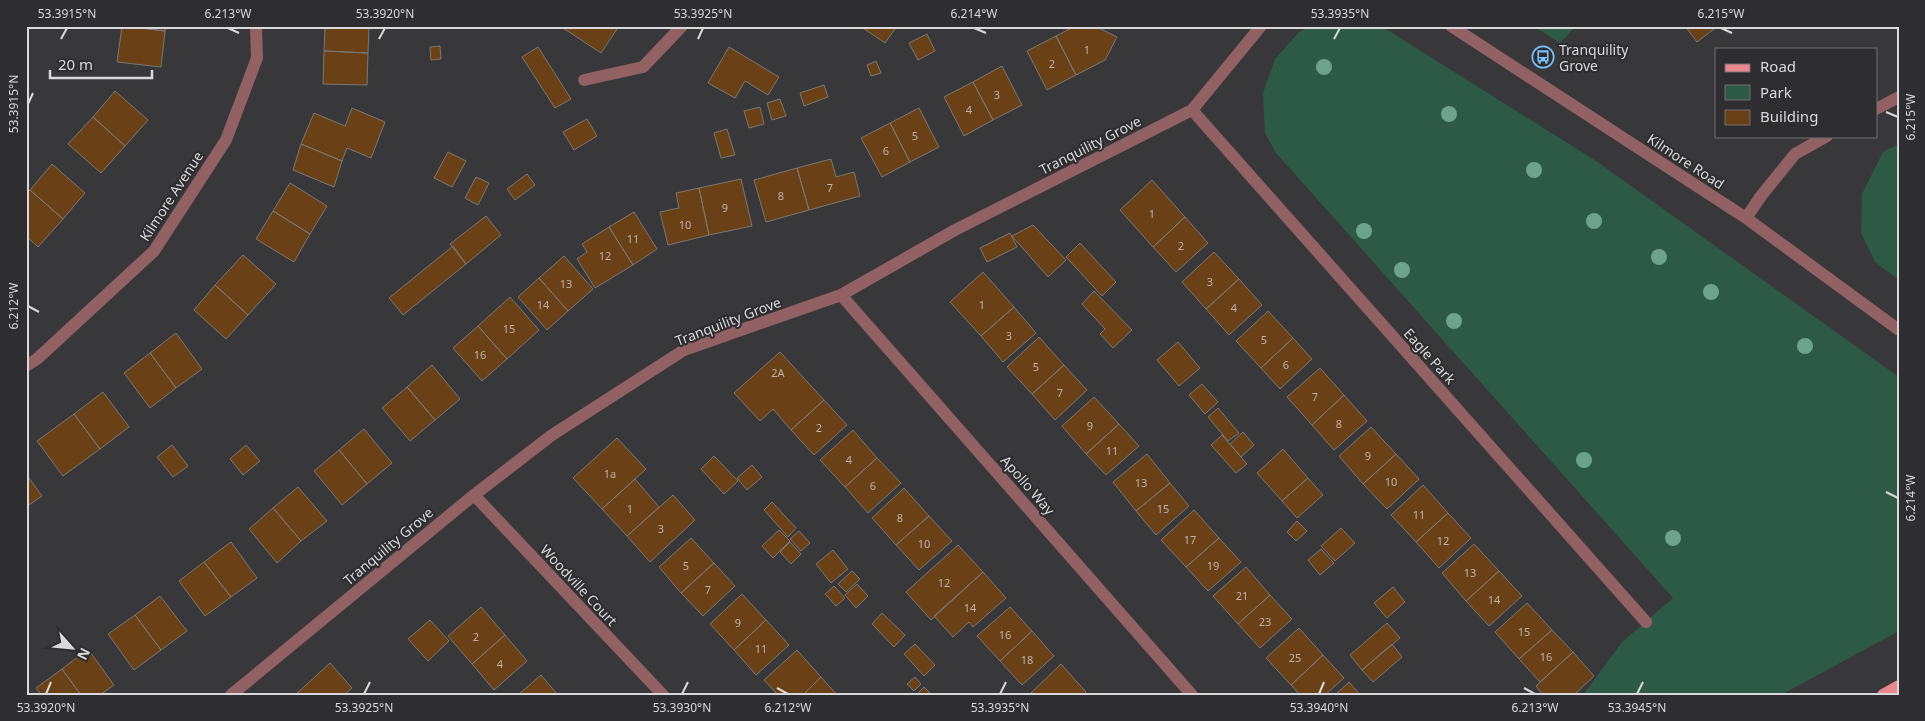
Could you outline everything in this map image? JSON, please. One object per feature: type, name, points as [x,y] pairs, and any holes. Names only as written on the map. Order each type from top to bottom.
[{"type":"main road","points":[[1883,695],[1899,686]]},
{"type":"street","name":"Kilmore Avenue","points":[[26,366],[37,359],[154,251],[226,140],[257,58],[256,26]]},
{"type":"street","points":[[584,80],[644,67],[682,26]]},
{"type":"street","name":"Tranquility Grove","points":[[231,695],[474,495],[552,435],[684,350],[841,295],[955,230],[1192,110],[1261,26]]},
{"type":"street","name":"Kilmore Road","points":[[1451,26],[1746,218],[1899,330]]},
{"type":"street","points":[[1878,108],[1899,97]]},
{"type":"street","name":"Eagle Park","points":[[1192,110],[1646,622]]},
{"type":"street","points":[[1746,218],[1795,154],[1823,138]]},
{"type":"street","name":"Apollo Way","points":[[841,295],[1192,695]]},
{"type":"street","name":"Woodville Court","points":[[474,495],[662,695]]},
{"type":"green space","points":[[1310,26],[1381,26],[1596,161],[1899,377],[1899,631],[1781,695],[1583,695],[1622,642],[1673,598],[1276,153],[1265,133],[1263,93],[1275,59],[1299,32]]},
{"type":"green space","points":[[1533,26],[1576,26],[1560,43]]},
{"type":"green space","points":[[1899,144],[1899,280],[1875,262],[1861,233],[1862,194],[1883,152]]},
{"type":"building","points":[[122,26],[165,31],[161,67],[117,62]]},
{"type":"building","points":[[127,26],[166,26],[165,31]]},
{"type":"building","points":[[325,26],[369,26],[368,53],[324,51]]},
{"type":"building","points":[[560,26],[619,26],[601,53]]},
{"type":"building","points":[[860,26],[897,26],[885,43]]},
{"type":"building","points":[[1075,26],[1095,26],[1117,37],[1105,60],[1076,75],[1056,36]]},
{"type":"building","points":[[1685,26],[1718,26],[1697,42]]},
{"type":"building","points":[[927,34],[935,51],[918,60],[909,43]]},
{"type":"building","points":[[1056,36],[1076,75],[1047,90],[1027,51]]},
{"type":"building","points":[[440,46],[441,59],[431,60],[430,47]]},
{"type":"building","points":[[538,47],[571,99],[555,108],[522,57]]},
{"type":"building","points":[[729,47],[779,77],[768,95],[745,81],[735,98],[708,83]]},
{"type":"building","points":[[324,51],[368,53],[367,85],[323,84]]},
{"type":"building","points":[[876,61],[881,73],[871,76],[867,65]]},
{"type":"building","points":[[1002,66],[1022,105],[993,120],[973,82]]},
{"type":"building","points":[[973,82],[993,120],[964,136],[944,97]]},
{"type":"building","points":[[824,85],[828,97],[804,106],[800,93]]},
{"type":"building","points":[[115,91],[148,120],[125,146],[93,117]]},
{"type":"building","points":[[780,99],[786,116],[772,120],[767,103]]},
{"type":"building","points":[[760,107],[764,124],[749,128],[744,111]]},
{"type":"building","points":[[352,108],[385,122],[371,158],[347,148],[342,161],[301,144],[314,113],[345,126]]},
{"type":"building","points":[[919,108],[939,147],[910,162],[890,123]]},
{"type":"building","points":[[93,117],[125,146],[101,173],[68,144]]},
{"type":"building","points":[[587,119],[597,136],[574,150],[563,132]]},
{"type":"building","points":[[890,123],[910,162],[882,177],[861,138]]},
{"type":"building","points":[[727,129],[735,155],[721,158],[714,133]]},
{"type":"building","points":[[301,144],[342,161],[334,187],[293,170]]},
{"type":"building","points":[[448,152],[466,161],[452,187],[434,178]]},
{"type":"building","points":[[831,159],[836,177],[854,172],[860,196],[809,210],[797,168]]},
{"type":"building","points":[[52,164],[85,193],[63,219],[30,190]]},
{"type":"building","points":[[797,168],[809,210],[766,222],[754,180]]},
{"type":"building","points":[[527,174],[535,185],[515,200],[507,189]]},
{"type":"building","points":[[476,177],[489,183],[478,205],[465,198]]},
{"type":"building","points":[[741,179],[752,226],[709,235],[699,188]]},
{"type":"building","points":[[1152,180],[1185,217],[1153,247],[1120,210]]},
{"type":"building","points":[[290,183],[327,206],[310,234],[273,211]]},
{"type":"building","points":[[699,188],[709,235],[668,245],[660,212],[679,208],[676,193]]},
{"type":"building","points":[[30,190],[63,219],[38,247],[26,236],[26,194]]},
{"type":"building","points":[[273,211],[310,234],[294,262],[256,239]]},
{"type":"building","points":[[634,212],[657,249],[633,265],[609,227]]},
{"type":"building","points":[[486,216],[501,235],[466,264],[450,244]]},
{"type":"building","points":[[1185,217],[1208,243],[1176,272],[1153,247]]},
{"type":"building","points":[[1033,225],[1066,260],[1048,277],[1012,236]]},
{"type":"building","points":[[609,227],[633,265],[595,288],[577,259],[587,252],[582,244]]},
{"type":"building","points":[[1010,233],[1017,247],[987,262],[980,248]]},
{"type":"building","points":[[1080,243],[1116,282],[1102,296],[1066,257]]},
{"type":"building","points":[[453,246],[466,264],[403,315],[389,298]]},
{"type":"building","points":[[1214,252],[1239,279],[1206,309],[1182,282]]},
{"type":"building","points":[[243,255],[276,284],[248,315],[215,285]]},
{"type":"building","points":[[564,256],[593,289],[568,311],[539,278]]},
{"type":"building","points":[[983,272],[1014,307],[981,336],[950,302]]},
{"type":"building","points":[[539,278],[568,311],[547,330],[518,297]]},
{"type":"building","points":[[1239,279],[1262,305],[1229,335],[1206,309]]},
{"type":"building","points":[[215,285],[248,315],[226,339],[194,310]]},
{"type":"building","points":[[1094,291],[1132,330],[1113,348],[1100,334],[1105,329],[1082,304]]},
{"type":"building","points":[[510,297],[539,330],[507,359],[478,326]]},
{"type":"building","points":[[1014,307],[1036,333],[1003,362],[981,336]]},
{"type":"building","points":[[1268,311],[1293,338],[1261,368],[1236,341]]},
{"type":"building","points":[[478,326],[507,359],[482,381],[453,348]]},
{"type":"building","points":[[176,333],[202,369],[176,388],[150,353]]},
{"type":"building","points":[[1039,337],[1064,365],[1032,394],[1007,367]]},
{"type":"building","points":[[1293,338],[1312,359],[1280,389],[1261,368]]},
{"type":"building","points":[[1178,342],[1200,368],[1179,386],[1157,360]]},
{"type":"building","points":[[780,352],[824,400],[791,430],[773,409],[760,421],[734,393]]},
{"type":"building","points":[[150,353],[176,388],[150,408],[124,373]]},
{"type":"building","points":[[432,365],[460,399],[435,420],[407,387]]},
{"type":"building","points":[[1064,365],[1087,390],[1055,420],[1032,394]]},
{"type":"building","points":[[1320,368],[1344,395],[1312,425],[1287,397]]},
{"type":"building","points":[[1202,384],[1218,402],[1205,414],[1189,395]]},
{"type":"building","points":[[407,387],[435,420],[410,441],[382,408]]},
{"type":"building","points":[[103,392],[129,427],[100,449],[74,414]]},
{"type":"building","points":[[1344,395],[1367,421],[1334,450],[1312,425]]},
{"type":"building","points":[[1094,397],[1119,424],[1086,454],[1062,426]]},
{"type":"building","points":[[824,400],[847,425],[814,455],[791,430]]},
{"type":"building","points":[[1218,408],[1239,433],[1228,441],[1208,417]]},
{"type":"building","points":[[74,414],[100,449],[63,476],[37,441]]},
{"type":"building","points":[[1119,424],[1139,446],[1106,475],[1086,454]]},
{"type":"building","points":[[1371,427],[1396,454],[1363,484],[1339,456]]},
{"type":"building","points":[[364,429],[392,463],[367,484],[339,450]]},
{"type":"building","points":[[853,430],[877,458],[845,487],[820,460]]},
{"type":"building","points":[[1243,432],[1254,445],[1241,457],[1230,444]]},
{"type":"building","points":[[1222,435],[1247,464],[1236,473],[1211,445]]},
{"type":"building","points":[[617,438],[646,469],[602,509],[573,478]]},
{"type":"building","points":[[172,445],[188,466],[173,477],[157,457]]},
{"type":"building","points":[[246,445],[260,461],[243,475],[230,459]]},
{"type":"building","points":[[1283,449],[1308,478],[1282,501],[1257,473]]},
{"type":"building","points":[[339,450],[367,484],[342,505],[314,471]]},
{"type":"building","points":[[1147,454],[1170,483],[1136,511],[1113,482]]},
{"type":"building","points":[[1396,454],[1419,479],[1387,509],[1363,484]]},
{"type":"building","points":[[714,456],[738,481],[724,494],[701,469]]},
{"type":"building","points":[[877,458],[901,483],[868,513],[845,487]]},
{"type":"building","points":[[752,465],[762,477],[747,490],[737,478]]},
{"type":"building","points":[[26,474],[42,496],[26,507]]},
{"type":"building","points":[[1308,478],[1323,495],[1297,518],[1282,501]]},
{"type":"building","points":[[635,479],[659,507],[627,536],[602,509]]},
{"type":"building","points":[[1170,483],[1189,506],[1156,535],[1136,511]]},
{"type":"building","points":[[1423,485],[1448,513],[1416,542],[1391,515]]},
{"type":"building","points":[[298,487],[327,521],[301,541],[273,508]]},
{"type":"building","points":[[904,488],[929,516],[896,545],[872,518]]},
{"type":"building","points":[[673,495],[695,520],[650,562],[627,536]]},
{"type":"building","points":[[772,502],[796,528],[788,537],[764,510]]},
{"type":"building","points":[[273,508],[301,541],[277,563],[249,529]]},
{"type":"building","points":[[1194,510],[1219,538],[1186,567],[1161,540]]},
{"type":"building","points":[[1448,513],[1471,538],[1439,568],[1416,542]]},
{"type":"building","points":[[929,516],[952,541],[919,570],[896,545]]},
{"type":"building","points":[[1297,521],[1307,531],[1296,541],[1287,532]]},
{"type":"building","points":[[1341,528],[1355,543],[1335,561],[1321,546]]},
{"type":"building","points":[[779,530],[790,541],[773,558],[762,546]]},
{"type":"building","points":[[799,531],[810,543],[801,551],[790,539]]},
{"type":"building","points":[[691,538],[714,563],[681,593],[659,567]]},
{"type":"building","points":[[1219,538],[1241,562],[1208,591],[1186,567]]},
{"type":"building","points":[[231,542],[257,578],[231,597],[204,562]]},
{"type":"building","points":[[790,542],[801,554],[791,564],[780,552]]},
{"type":"building","points":[[1474,544],[1499,571],[1466,601],[1442,573]]},
{"type":"building","points":[[958,545],[983,572],[931,620],[906,592]]},
{"type":"building","points":[[1321,549],[1334,563],[1320,575],[1308,560]]},
{"type":"building","points":[[833,550],[848,569],[831,583],[816,564]]},
{"type":"building","points":[[204,562],[231,597],[205,616],[179,581]]},
{"type":"building","points":[[714,563],[735,586],[703,616],[681,593]]},
{"type":"building","points":[[1246,567],[1270,595],[1238,624],[1213,596]]},
{"type":"building","points":[[852,571],[860,579],[846,592],[838,584]]},
{"type":"building","points":[[1499,571],[1522,596],[1489,626],[1466,601]]},
{"type":"building","points":[[983,572],[1006,598],[973,627],[969,622],[953,637],[934,616]]},
{"type":"building","points":[[857,584],[868,596],[856,608],[845,595]]},
{"type":"building","points":[[834,586],[845,598],[836,606],[825,594]]},
{"type":"building","points":[[1393,587],[1405,602],[1387,618],[1374,603]]},
{"type":"building","points":[[742,594],[766,620],[734,650],[710,624]]},
{"type":"building","points":[[1270,595],[1292,619],[1260,648],[1238,624]]},
{"type":"building","points":[[160,596],[187,631],[161,650],[135,615]]},
{"type":"building","points":[[1527,603],[1552,630],[1519,659],[1495,632]]},
{"type":"building","points":[[481,607],[505,635],[472,664],[448,636]]},
{"type":"building","points":[[1010,607],[1032,631],[1000,661],[977,636]]},
{"type":"building","points":[[882,613],[905,635],[894,647],[872,624]]},
{"type":"building","points":[[135,615],[161,650],[134,670],[108,634]]},
{"type":"building","points":[[430,620],[449,641],[428,661],[408,639]]},
{"type":"building","points":[[766,620],[789,645],[756,675],[734,650]]},
{"type":"building","points":[[1387,623],[1400,638],[1362,670],[1350,655]]},
{"type":"building","points":[[1299,628],[1323,655],[1291,685],[1266,658]]},
{"type":"building","points":[[1552,630],[1573,652],[1540,682],[1519,659]]},
{"type":"building","points":[[1032,631],[1054,656],[1022,685],[1000,661]]},
{"type":"building","points":[[505,635],[527,661],[494,690],[472,664]]},
{"type":"building","points":[[915,644],[935,665],[924,676],[904,654]]},
{"type":"building","points":[[1392,644],[1402,657],[1373,682],[1362,670]]},
{"type":"building","points":[[88,649],[114,685],[100,695],[81,695],[62,669]]},
{"type":"building","points":[[797,650],[821,677],[803,695],[778,695],[764,680]]},
{"type":"building","points":[[1573,652],[1594,676],[1574,695],[1543,695],[1536,686]]},
{"type":"building","points":[[1323,655],[1344,678],[1325,695],[1300,695],[1291,685]]},
{"type":"building","points":[[330,663],[352,688],[344,695],[295,695]]},
{"type":"building","points":[[1061,664],[1086,692],[1083,695],[1029,695]]},
{"type":"building","points":[[62,669],[81,695],[41,695],[36,688]]},
{"type":"building","points":[[541,675],[558,695],[518,695]]},
{"type":"building","points":[[821,677],[837,695],[803,695]]},
{"type":"building","points":[[915,677],[921,684],[914,691],[907,684]]},
{"type":"building","points":[[1349,682],[1360,695],[1335,695]]},
{"type":"building","points":[[924,687],[932,695],[916,695]]},
{"type":"place","name":"Tranquility Grove","points":[[1543,57]]}]
